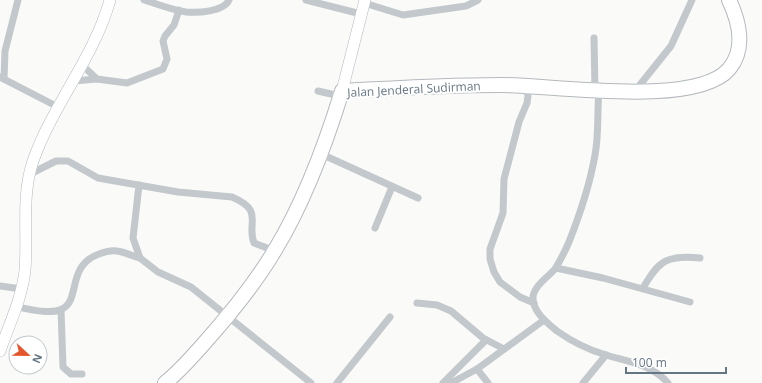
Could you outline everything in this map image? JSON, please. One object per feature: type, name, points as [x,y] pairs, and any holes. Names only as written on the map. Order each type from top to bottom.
[{"type":"highway","name":"Jalan Jenderal Sudirman","points":[[165,383],[177,373],[228,316],[275,251],[290,225],[341,93],[433,85],[526,85],[597,91],[659,91],[702,84],[716,79],[729,69],[736,56],[740,39],[737,20],[729,0]]},
{"type":"main road","points":[[0,351],[17,307],[22,289],[25,269],[27,196],[30,174],[37,152],[58,107],[99,34],[110,0]]},
{"type":"main road","points":[[341,93],[365,1]]},
{"type":"street","points":[[18,0],[5,51],[2,78],[58,107]]},
{"type":"street","points":[[144,0],[186,12],[216,10],[228,4],[229,0]]},
{"type":"street","points":[[306,0],[361,14]]},
{"type":"street","points":[[365,1],[402,15],[466,6],[478,0]]},
{"type":"street","points":[[634,91],[671,46],[692,0]]},
{"type":"street","points":[[74,80],[97,79],[126,83],[163,69],[167,59],[163,41],[165,36],[174,26],[179,10]]},
{"type":"street","points":[[594,38],[597,91],[596,153],[590,177],[568,243],[556,268],[535,291],[533,296],[534,303],[544,320],[558,332],[606,355],[648,367],[661,375],[668,383]]},
{"type":"street","points":[[82,65],[97,79]]},
{"type":"street","points":[[526,85],[528,96],[527,103],[519,122],[504,179],[503,213],[490,249],[490,259],[494,272],[500,282],[520,297],[534,303]]},
{"type":"street","points":[[318,92],[341,93]]},
{"type":"street","points":[[319,153],[418,198]]},
{"type":"street","points":[[30,174],[56,162],[68,161],[93,176],[178,192],[223,195],[240,200],[253,216],[254,243],[275,251]]},
{"type":"street","points":[[139,185],[133,238],[140,258]]},
{"type":"street","points":[[375,228],[392,187]]},
{"type":"street","points":[[17,307],[53,311],[61,310],[68,305],[78,271],[86,261],[97,254],[113,251],[140,258],[158,272],[191,287],[311,383]]},
{"type":"street","points":[[643,288],[653,272],[669,258],[680,256],[700,258]]},
{"type":"street","points":[[556,268],[643,288],[690,302]]},
{"type":"street","points":[[0,286],[22,289]]},
{"type":"street","points":[[416,303],[437,305],[451,311],[466,325],[486,340],[504,349]]},
{"type":"street","points":[[61,310],[63,366],[72,374],[82,374]]},
{"type":"street","points":[[337,383],[390,317]]},
{"type":"street","points":[[451,383],[477,369],[544,320]]},
{"type":"street","points":[[443,383],[486,340]]},
{"type":"street","points":[[583,383],[606,355]]},
{"type":"street","points":[[477,369],[488,383]]}]
